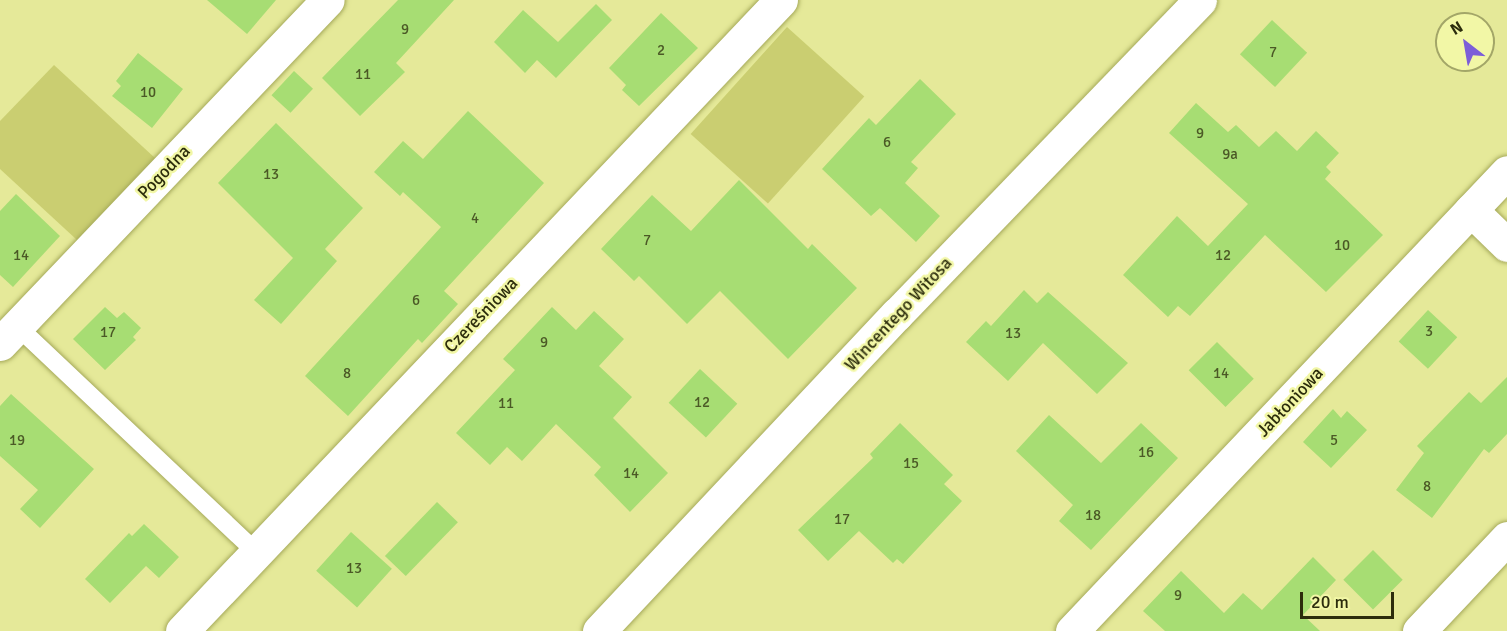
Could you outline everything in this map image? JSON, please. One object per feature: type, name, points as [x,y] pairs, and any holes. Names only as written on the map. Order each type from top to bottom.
[{"type":"street","name":"Pogodna","points":[[9,335],[328,0]]},
{"type":"street","name":"Czereśniowa","points":[[182,631],[781,0]]},
{"type":"street","name":"Wincentego Witosa","points":[[599,631],[897,314],[1200,0]]},
{"type":"street","name":"Jabłoniowa","points":[[1072,631],[1507,172]]},
{"type":"street","points":[[1471,210],[1507,245]]},
{"type":"street","points":[[1419,631],[1507,538]]},
{"type":"lane","points":[[9,335],[256,552]]},
{"type":"green space","points":[[787,27],[864,97],[768,204],[691,134]]},
{"type":"green space","points":[[54,65],[155,158],[77,240],[0,169],[0,121]]},
{"type":"building","points":[[207,0],[276,0],[247,34]]},
{"type":"building","points":[[398,0],[454,0],[396,63],[405,72],[360,116],[322,78]]},
{"type":"building","points":[[596,4],[612,20],[556,78],[537,60],[525,73],[494,42],[523,10],[558,42]]},
{"type":"building","points":[[661,13],[698,48],[639,106],[622,90],[626,85],[609,68]]},
{"type":"building","points":[[1272,20],[1307,53],[1275,87],[1240,54]]},
{"type":"building","points":[[138,53],[183,89],[152,128],[112,96],[121,86],[116,81]]},
{"type":"building","points":[[294,71],[313,89],[291,113],[271,95]]},
{"type":"building","points":[[920,79],[956,114],[911,162],[918,168],[905,183],[940,216],[916,242],[880,208],[871,216],[822,169],[869,118],[876,125]]},
{"type":"building","points":[[1196,103],[1228,132],[1236,125],[1259,147],[1276,131],[1297,151],[1316,131],[1339,153],[1326,167],[1331,172],[1325,179],[1383,235],[1326,292],[1265,235],[1190,316],[1178,306],[1168,317],[1123,275],[1177,216],[1208,246],[1248,204],[1169,133]]},
{"type":"building","points":[[468,111],[544,183],[444,291],[458,304],[422,343],[418,339],[348,416],[305,376],[441,227],[403,192],[400,196],[374,172],[403,141],[423,159]]},
{"type":"building","points":[[276,123],[363,208],[325,249],[337,261],[281,324],[254,300],[293,258],[218,183]]},
{"type":"building","points":[[739,180],[808,249],[812,244],[857,288],[788,359],[720,291],[687,324],[639,276],[634,281],[601,249],[652,195],[691,231]]},
{"type":"building","points":[[16,194],[60,236],[13,287],[0,275],[0,211]]},
{"type":"building","points":[[1024,290],[1037,303],[1048,292],[1128,363],[1097,394],[1043,343],[1008,381],[966,342],[986,321],[991,326]]},
{"type":"building","points":[[105,307],[117,318],[124,312],[141,328],[133,337],[136,340],[105,370],[73,339]]},
{"type":"building","points":[[552,307],[576,330],[594,311],[624,339],[599,366],[632,397],[613,418],[668,473],[630,512],[594,475],[601,467],[556,424],[522,461],[507,447],[490,465],[456,433],[515,370],[503,359]]},
{"type":"building","points":[[1428,310],[1457,337],[1428,369],[1399,341]]},
{"type":"building","points":[[1217,342],[1254,379],[1225,407],[1189,370]]},
{"type":"building","points":[[700,369],[737,404],[706,437],[669,403]]},
{"type":"building","points":[[1507,377],[1507,434],[1489,453],[1484,449],[1432,518],[1396,490],[1424,453],[1417,446],[1469,392],[1481,403]]},
{"type":"building","points":[[11,394],[94,469],[40,528],[20,509],[38,490],[0,456],[0,406]]},
{"type":"building","points":[[1333,409],[1341,418],[1347,411],[1367,430],[1331,468],[1303,442]]},
{"type":"building","points":[[1049,415],[1101,463],[1141,423],[1178,458],[1091,550],[1059,521],[1073,505],[1016,451]]},
{"type":"building","points":[[900,423],[953,475],[944,484],[962,501],[903,564],[897,559],[893,563],[859,531],[828,561],[798,530],[873,458],[870,454]]},
{"type":"building","points":[[437,502],[458,522],[406,576],[385,556]]},
{"type":"building","points":[[144,524],[179,557],[159,578],[146,566],[110,603],[85,579],[129,533],[132,536]]},
{"type":"building","points":[[351,532],[392,569],[357,607],[316,571]]},
{"type":"building","points":[[1373,550],[1403,580],[1373,609],[1343,580]]},
{"type":"building","points":[[1313,557],[1336,580],[1303,615],[1320,631],[1165,631],[1143,611],[1181,571],[1224,613],[1243,593],[1262,610]]}]
